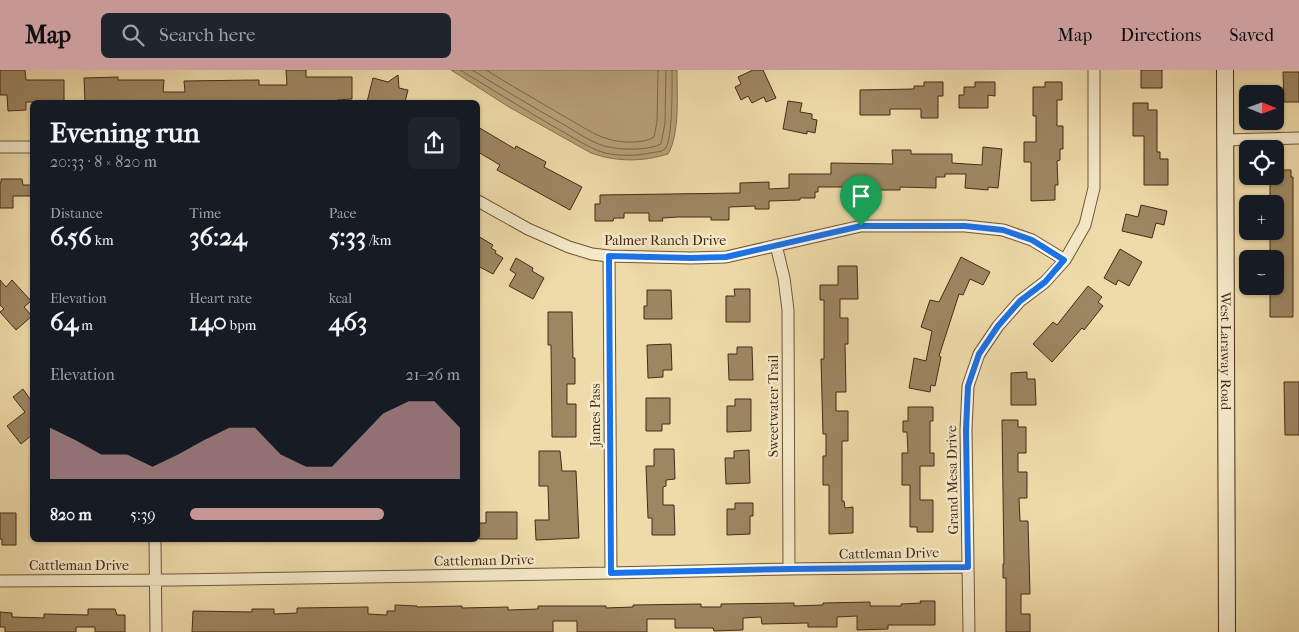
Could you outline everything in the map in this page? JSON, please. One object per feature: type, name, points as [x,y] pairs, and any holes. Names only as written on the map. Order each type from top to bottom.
[{"type":"main road","name":"West Laraway Road","points":[[1226,70],[1226,632]]},
{"type":"street","name":"Grand Mesa Drive","points":[[969,632],[966,430],[968,386],[979,354],[998,326],[1020,301],[1045,282],[1064,260],[1085,226],[1094,188],[1094,70]]},
{"type":"street","points":[[1226,140],[1299,138]]},
{"type":"street","points":[[0,147],[30,146]]},
{"type":"street","name":"Palmer Ranch Drive","points":[[480,202],[528,229],[569,247],[592,254],[609,256],[726,257],[861,226],[965,226],[1003,230],[1032,240],[1064,260]]},
{"type":"street","name":"Sweetwater Trail","points":[[776,245],[784,278],[788,310],[789,569]]},
{"type":"street","name":"James Pass","points":[[609,256],[611,573]]},
{"type":"street","points":[[155,542],[156,632]]},
{"type":"street","name":"Cattleman Drive","points":[[0,580],[156,580],[968,567]]},
{"type":"water","points":[[451,70],[677,70],[677,114],[672,146],[668,154],[639,160],[610,158],[591,153],[509,107]]},
{"type":"building","points":[[0,70],[25,70],[26,80],[64,80],[64,100],[30,100],[30,102],[26,102],[26,110],[8,111],[7,95],[0,95]]},
{"type":"building","points":[[286,70],[306,70],[306,77],[352,77],[352,99],[85,100],[84,78],[118,77],[118,80],[164,80],[163,92],[185,92],[184,81],[259,80],[259,85],[287,85]]},
{"type":"building","points":[[753,70],[763,70],[776,98],[766,102],[764,97],[752,103],[748,96],[741,100],[735,87],[741,84],[738,77]]},
{"type":"building","points":[[1141,70],[1162,70],[1162,88],[1141,88]]},
{"type":"building","points":[[1283,72],[1299,72],[1299,102],[1284,102]]},
{"type":"building","points":[[398,75],[399,88],[408,90],[406,100],[368,100],[373,78],[388,82]]},
{"type":"building","points":[[924,82],[943,82],[943,96],[938,96],[938,118],[921,118],[921,109],[890,109],[890,115],[860,115],[860,90],[914,89],[914,86],[924,86]]},
{"type":"building","points":[[975,82],[995,82],[995,96],[988,95],[988,108],[959,108],[959,95],[964,95],[964,87],[975,87]]},
{"type":"building","points":[[1045,82],[1062,82],[1062,100],[1057,100],[1057,126],[1063,126],[1063,149],[1060,149],[1060,160],[1057,161],[1058,185],[1055,185],[1055,200],[1031,201],[1031,162],[1024,162],[1024,142],[1036,142],[1036,116],[1033,116],[1033,87],[1045,87]]},
{"type":"building","points":[[788,101],[802,103],[800,112],[812,114],[812,119],[817,120],[815,133],[807,131],[807,134],[783,129]]},
{"type":"building","points":[[1133,103],[1148,103],[1148,110],[1157,110],[1157,152],[1160,152],[1160,159],[1168,159],[1168,185],[1144,185],[1144,136],[1133,136]]},
{"type":"building","points":[[480,128],[515,149],[516,146],[546,162],[544,167],[582,187],[570,210],[497,170],[500,165],[480,153]]},
{"type":"building","points":[[983,147],[1002,149],[998,188],[988,187],[988,190],[965,188],[966,174],[945,174],[945,177],[936,177],[936,188],[900,187],[900,190],[847,190],[846,187],[818,187],[818,192],[815,192],[815,198],[769,201],[769,209],[755,209],[755,206],[729,207],[729,220],[711,220],[711,217],[678,217],[662,218],[663,221],[649,221],[649,213],[624,213],[624,218],[614,218],[613,221],[595,221],[595,204],[600,204],[600,195],[740,193],[740,183],[769,182],[769,189],[789,188],[789,174],[831,174],[831,163],[893,164],[892,150],[911,150],[911,154],[952,154],[952,163],[982,165]]},
{"type":"building","points":[[1284,170],[1291,170],[1291,177],[1293,177],[1293,317],[1270,317],[1270,295],[1284,295],[1284,250],[1270,250],[1270,240],[1284,240],[1284,195],[1270,195],[1270,185],[1284,185]]},
{"type":"building","points":[[1,179],[22,179],[23,185],[30,185],[30,196],[13,196],[13,208],[0,208]]},
{"type":"building","points":[[1141,205],[1167,211],[1164,225],[1156,223],[1152,238],[1122,231],[1126,214],[1138,217]]},
{"type":"building","points":[[480,237],[493,245],[491,248],[503,258],[493,274],[480,267]]},
{"type":"building","points":[[1120,249],[1142,262],[1129,286],[1118,280],[1116,285],[1104,278]]},
{"type":"building","points":[[961,257],[990,272],[983,285],[970,279],[963,295],[959,294],[939,356],[941,357],[935,386],[931,385],[930,392],[909,388],[914,358],[926,361],[932,331],[921,327],[930,300],[939,302]]},
{"type":"building","points":[[516,258],[533,268],[532,271],[544,278],[533,299],[509,286],[516,274],[510,270]]},
{"type":"building","points":[[838,266],[857,266],[858,299],[840,299],[840,318],[848,318],[848,344],[845,344],[846,392],[836,392],[836,411],[848,411],[848,441],[842,441],[842,501],[844,501],[845,508],[853,507],[853,533],[829,534],[829,485],[823,485],[823,456],[826,456],[826,434],[823,434],[821,359],[824,359],[824,300],[820,300],[820,285],[838,285]]},
{"type":"building","points":[[0,280],[6,287],[12,280],[30,300],[24,307],[30,314],[30,318],[16,330],[0,312],[4,309],[0,305]]},
{"type":"building","points":[[1088,286],[1102,297],[1098,302],[1103,306],[1084,330],[1082,328],[1052,362],[1033,344],[1053,322],[1057,325]]},
{"type":"building","points":[[734,289],[750,289],[750,322],[726,322],[726,296],[735,296]]},
{"type":"building","points":[[647,290],[671,290],[672,319],[644,319],[644,306],[647,306]]},
{"type":"building","points":[[548,312],[572,312],[575,384],[567,384],[567,404],[576,404],[576,437],[552,437],[551,345],[548,345]]},
{"type":"building","points":[[671,344],[672,370],[663,370],[663,377],[648,378],[647,345]]},
{"type":"building","points":[[737,347],[752,347],[753,380],[729,380],[728,354],[737,354]]},
{"type":"building","points":[[1027,372],[1027,379],[1035,379],[1036,405],[1011,405],[1011,373]]},
{"type":"building","points":[[1284,382],[1299,382],[1299,435],[1285,435]]},
{"type":"building","points":[[23,389],[30,399],[30,437],[21,444],[7,426],[25,412],[13,397]]},
{"type":"building","points":[[646,398],[670,398],[670,424],[662,424],[662,431],[646,431]]},
{"type":"building","points":[[735,399],[751,399],[751,431],[727,432],[727,406],[735,406]]},
{"type":"building","points":[[908,407],[933,407],[933,421],[930,421],[930,453],[934,453],[934,466],[920,466],[920,500],[933,500],[933,532],[917,532],[917,527],[910,527],[910,485],[902,485],[902,453],[908,453],[907,432],[903,432],[903,421],[908,421]]},
{"type":"building","points":[[1002,420],[1018,420],[1018,427],[1026,427],[1026,453],[1018,453],[1018,472],[1027,472],[1027,498],[1019,498],[1020,521],[1028,521],[1030,594],[1021,594],[1021,614],[1030,614],[1030,632],[1006,632],[1006,578],[1003,578]]},
{"type":"building","points":[[654,449],[674,449],[675,479],[666,480],[666,486],[663,487],[663,505],[674,505],[675,535],[652,535],[652,518],[648,518],[646,466],[654,466]]},
{"type":"building","points":[[749,450],[750,483],[726,484],[725,458],[734,458],[734,451]]},
{"type":"building","points":[[539,451],[560,451],[562,471],[576,471],[579,538],[536,540],[535,520],[549,520],[548,486],[539,486]]},
{"type":"building","points":[[735,503],[753,503],[753,516],[750,516],[750,534],[727,535],[727,509],[735,509]]},
{"type":"building","points":[[486,512],[517,512],[517,539],[480,539],[480,523],[486,523]]},
{"type":"building","points":[[0,513],[16,513],[16,545],[2,545],[2,539],[0,539]]},
{"type":"building","points":[[920,601],[935,601],[935,625],[888,625],[888,629],[857,630],[857,616],[837,617],[837,627],[808,627],[808,623],[762,624],[761,617],[743,618],[743,630],[714,631],[713,628],[675,628],[675,619],[647,619],[647,632],[577,632],[577,621],[553,621],[553,632],[192,632],[193,611],[252,612],[252,609],[274,609],[274,614],[297,613],[297,608],[368,607],[368,614],[387,615],[387,611],[395,611],[395,605],[417,607],[462,606],[462,608],[508,607],[508,610],[538,609],[538,606],[606,606],[606,608],[633,607],[633,605],[701,604],[701,607],[721,607],[721,604],[794,603],[794,606],[870,602],[870,606],[901,606],[901,604],[921,603]]},
{"type":"building","points":[[88,609],[115,609],[117,615],[125,615],[125,632],[95,632],[95,627],[76,627],[76,632],[5,632],[5,627],[0,627],[0,612],[12,613],[12,617],[44,618],[44,614],[88,615]]},
{"type":"route","points":[[861,226],[965,226],[1003,230],[1032,240],[1064,260],[1045,282],[1020,301],[998,326],[979,354],[968,386],[966,430],[968,567],[611,573],[609,256],[726,257],[861,226]]}]
